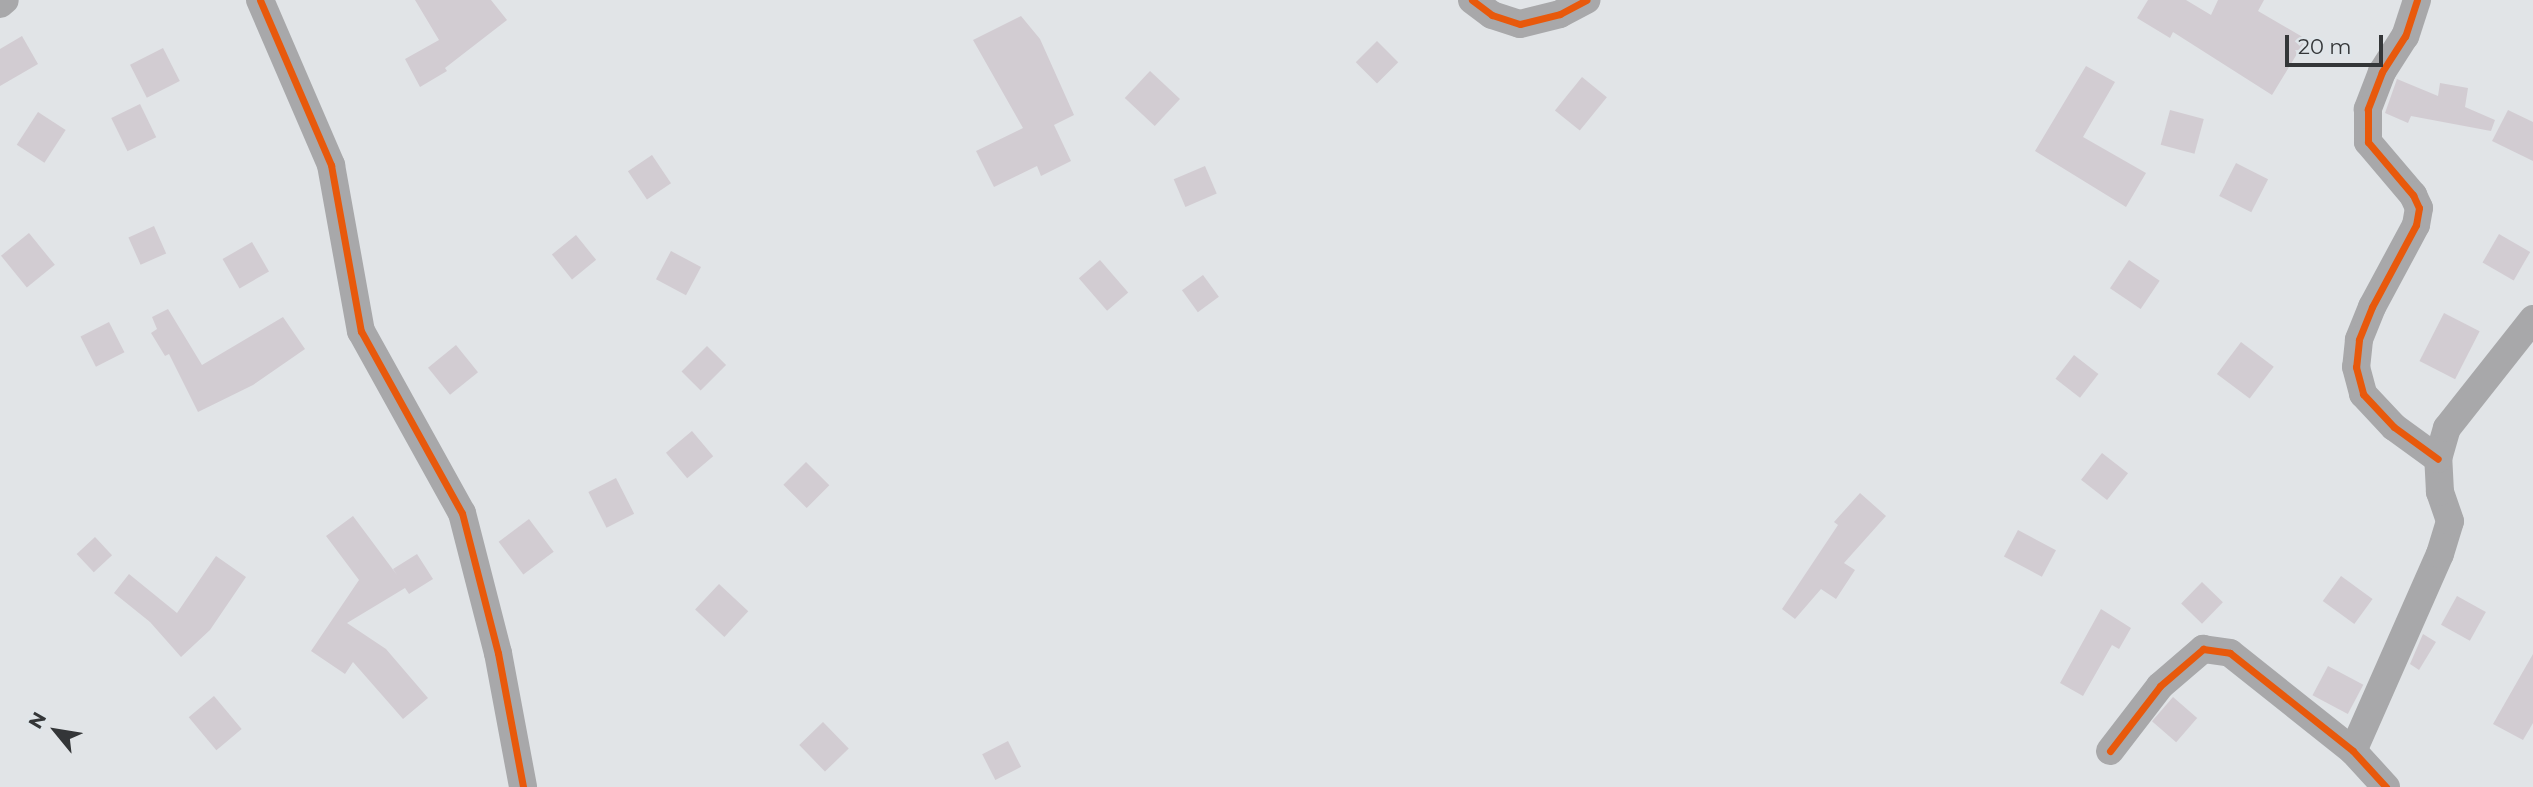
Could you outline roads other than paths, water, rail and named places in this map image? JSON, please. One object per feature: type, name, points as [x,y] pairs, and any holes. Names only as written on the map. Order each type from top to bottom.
[{"type":"street","points":[[0,4],[5,0]]},
{"type":"street","points":[[260,0],[331,165],[361,331],[462,513],[498,653],[523,787]]},
{"type":"street","points":[[1472,0],[1492,15],[1520,24],[1560,14],[1586,0]]},
{"type":"street","points":[[2417,0],[2405,36],[2382,72],[2368,109],[2368,142],[2413,195],[2419,208],[2416,225],[2371,307],[2359,340],[2356,367],[2363,394],[2394,427],[2438,459]]},
{"type":"street","points":[[2353,751],[2447,532],[2450,521],[2440,492],[2438,459],[2447,428],[2533,319]]},
{"type":"street","points":[[2110,751],[2160,686],[2203,649],[2230,653],[2353,751],[2386,787]]}]
